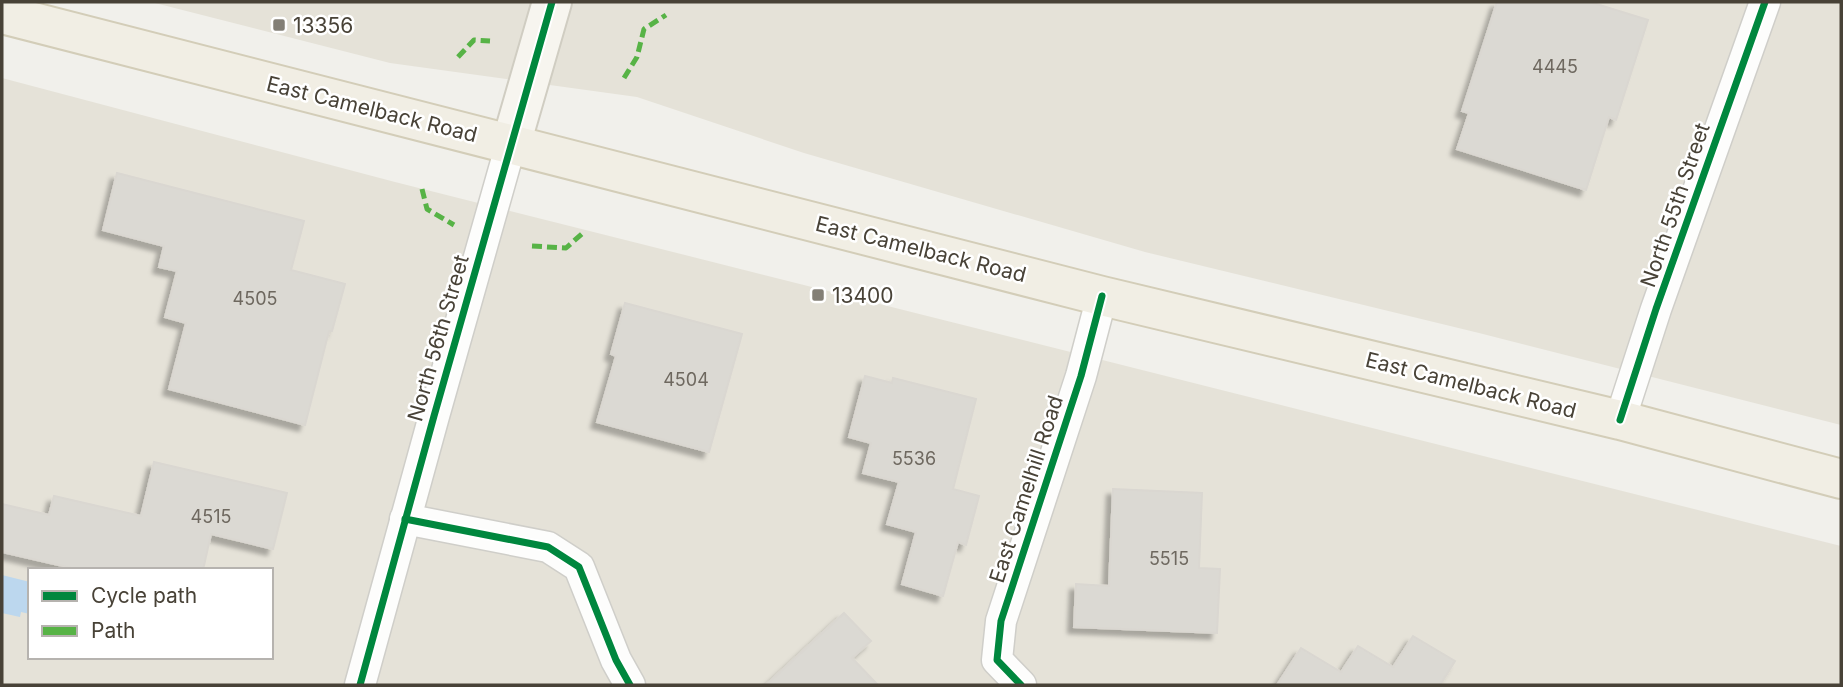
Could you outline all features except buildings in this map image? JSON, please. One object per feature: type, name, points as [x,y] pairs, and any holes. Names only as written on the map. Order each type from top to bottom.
[{"type":"main road","name":"North 56th Street","points":[[511,145],[552,2]]},
{"type":"main road","name":"East Camelback Road","points":[[2,15],[1102,296],[1620,421],[1841,479]]},
{"type":"street","name":"North 55th Street","points":[[1620,421],[1656,310],[1765,2]]},
{"type":"street","name":"North 56th Street","points":[[360,685],[511,145]]},
{"type":"street","name":"East Camelhill Road","points":[[1021,685],[997,660],[1000,621],[1081,376],[1102,296]]},
{"type":"street","points":[[405,519],[548,547],[579,567],[616,660],[630,685]]},
{"type":"shaded area","points":[[151,2],[1841,2],[1841,425],[1145,252],[804,153],[637,97],[390,63]]},
{"type":"shaded area","points":[[2,78],[395,182],[1841,546],[1841,685],[2,685]]},
{"type":"water","points":[[2,575],[28,582],[28,614],[21,612],[20,617],[2,613]]},
{"type":"marked path","points":[[624,78],[637,57],[644,29],[666,15]]},
{"type":"marked path","points":[[458,57],[474,40],[490,41]]},
{"type":"marked path","points":[[422,189],[427,209],[454,225]]},
{"type":"marked path","points":[[532,246],[566,248],[584,232]]},
{"type":"cycle path","points":[[360,685],[552,2]]},
{"type":"cycle path","points":[[1620,420],[1656,309],[1765,2]]},
{"type":"cycle path","points":[[1021,685],[997,660],[1001,621],[1081,376],[1102,296]]},
{"type":"cycle path","points":[[405,519],[548,547],[579,567],[616,660],[630,685]]},
{"type":"place","name":"13356","points":[[279,25]]},
{"type":"place","name":"13400","points":[[818,295]]}]
